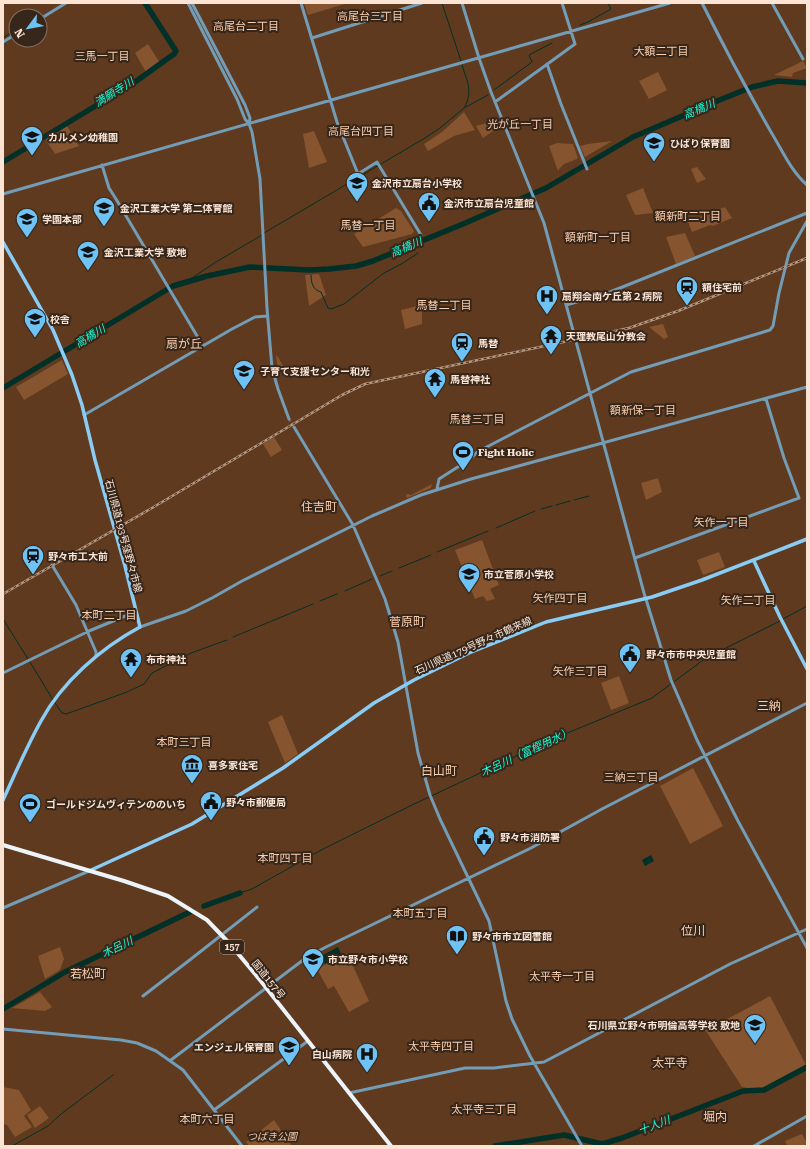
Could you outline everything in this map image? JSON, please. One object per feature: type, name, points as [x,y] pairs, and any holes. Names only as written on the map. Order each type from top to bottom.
[{"type":"highway","name":"国道157号","points":[[3,845],[168,896],[207,920],[222,935],[266,988],[391,1146]]},
{"type":"main road","name":"石川県道193号窪野々市線","points":[[3,242],[52,330],[77,390],[140,627]]},
{"type":"main road","name":"石川県道179号野々市鶴来線","points":[[89,871],[180,830],[209,814],[283,768],[363,710],[469,653],[546,622],[646,598],[702,580],[754,561],[807,539]]},
{"type":"main road","points":[[754,561],[807,669]]},
{"type":"main road","points":[[3,800],[41,720],[65,687],[96,656],[111,644],[140,627]]},
{"type":"street","points":[[48,14],[66,3]]},
{"type":"street","points":[[188,3],[245,119],[250,124]]},
{"type":"street","points":[[192,3],[245,105],[250,118],[250,124],[256,146],[260,179],[267,316],[272,368],[279,394],[289,418]]},
{"type":"street","points":[[301,3],[337,122],[358,174],[377,162],[421,235]]},
{"type":"street","points":[[312,38],[422,3]]},
{"type":"street","points":[[462,3],[491,93],[544,222],[646,598],[672,684],[697,740],[745,836],[807,948]]},
{"type":"street","points":[[495,102],[574,44],[562,3]]},
{"type":"street","points":[[3,194],[670,3]]},
{"type":"street","points":[[702,3],[744,84],[797,175],[807,185]]},
{"type":"street","points":[[772,3],[803,59]]},
{"type":"street","points":[[548,64],[561,104],[586,169]]},
{"type":"street","points":[[102,165],[109,188],[203,346]]},
{"type":"street","points":[[566,305],[602,295],[807,213]]},
{"type":"street","points":[[437,489],[439,479],[464,463],[479,451],[631,372],[643,367],[770,330],[773,326],[779,292],[789,253],[807,221]]},
{"type":"street","points":[[84,415],[256,317],[267,316]]},
{"type":"street","points":[[140,627],[186,611],[353,525],[437,489],[807,387]]},
{"type":"street","points":[[635,558],[799,498],[784,458],[766,398]]},
{"type":"street","points":[[294,427],[353,525],[377,578],[392,620],[407,685],[418,753],[431,797],[489,921],[506,1002],[519,1036],[582,1146]]},
{"type":"street","points":[[52,565],[71,595],[96,652],[96,656]]},
{"type":"street","points":[[3,673],[87,632],[135,612]]},
{"type":"street","points":[[170,1060],[307,957],[546,841],[602,809],[807,703]]},
{"type":"street","points":[[3,908],[89,871]]},
{"type":"street","points":[[143,996],[257,907]]},
{"type":"street","points":[[349,1093],[466,1068],[494,1068],[544,1062],[730,964],[807,929]]},
{"type":"street","points":[[3,1029],[121,1040],[136,1043],[156,1051],[183,1070],[242,1146]]},
{"type":"street","points":[[214,1110],[308,1040]]},
{"type":"street","points":[[754,1146],[807,1116]]},
{"type":"green space","points":[[304,3],[348,3],[308,15]]},
{"type":"green space","points":[[148,44],[160,63],[146,72],[135,53]]},
{"type":"green space","points":[[803,61],[807,68],[793,73],[792,77],[774,75]]},
{"type":"green space","points":[[658,72],[667,90],[649,99],[639,81]]},
{"type":"green space","points":[[464,112],[475,130],[454,136],[428,151],[424,144],[442,132]]},
{"type":"green space","points":[[497,120],[500,126],[483,138],[476,126]]},
{"type":"green space","points":[[67,126],[79,146],[55,154],[45,139]]},
{"type":"green space","points":[[314,131],[327,162],[309,168],[303,134]]},
{"type":"green space","points":[[612,141],[585,157],[580,146],[588,144]]},
{"type":"green space","points":[[557,143],[573,144],[578,158],[565,164],[558,171],[549,146]]},
{"type":"green space","points":[[697,167],[706,179],[697,183],[691,169]]},
{"type":"green space","points":[[643,188],[653,213],[635,215],[626,195]]},
{"type":"green space","points":[[725,207],[732,218],[713,226],[710,225],[692,232],[688,222]]},
{"type":"green space","points":[[396,208],[401,211],[414,231],[412,234],[363,247],[354,234]]},
{"type":"green space","points":[[685,233],[695,256],[676,264],[666,237]]},
{"type":"green space","points":[[319,274],[326,295],[309,306],[305,275]]},
{"type":"green space","points":[[422,305],[422,324],[405,329],[401,310]]},
{"type":"green space","points":[[663,324],[668,337],[664,339],[649,327]]},
{"type":"green space","points":[[276,355],[284,368],[278,371]]},
{"type":"green space","points":[[62,360],[68,374],[24,400],[16,387]]},
{"type":"green space","points":[[274,437],[282,450],[271,457],[263,444]]},
{"type":"green space","points":[[658,478],[662,492],[646,500],[641,483]]},
{"type":"green space","points":[[432,484],[431,488],[407,498],[406,495],[411,495]]},
{"type":"green space","points":[[482,540],[499,585],[490,589],[495,599],[487,601],[483,596],[475,599],[455,550]]},
{"type":"green space","points":[[719,552],[725,567],[703,575],[697,560]]},
{"type":"green space","points":[[619,676],[629,703],[611,710],[601,683]]},
{"type":"green space","points":[[282,715],[298,754],[285,763],[268,722]]},
{"type":"green space","points":[[693,768],[723,826],[690,844],[660,786]]},
{"type":"green space","points":[[60,947],[64,959],[60,970],[45,979],[38,956]]},
{"type":"green space","points":[[347,953],[369,1001],[349,1012],[334,986],[328,989],[317,969]]},
{"type":"green space","points":[[40,992],[52,1007],[45,1011],[12,1008]]},
{"type":"green space","points":[[770,996],[806,1065],[760,1090],[742,1087],[704,1028],[733,1016]]},
{"type":"green space","points":[[3,1087],[19,1090],[31,1110],[24,1116],[32,1127],[15,1137],[7,1125],[3,1124]]},
{"type":"green space","points":[[40,1106],[49,1118],[35,1128],[27,1115]]},
{"type":"green space","name":"つばき公園","points":[[274,1120],[292,1146],[249,1146],[246,1142]]},
{"type":"green space","points":[[802,1134],[807,1146],[787,1146],[785,1141]]},
{"type":"water","points":[[651,855],[654,861],[645,866],[642,860]]},
{"type":"water","points":[[338,947],[341,954],[325,964],[321,956]]},
{"type":"waterway","name":"満願寺川","points":[[3,162],[135,82],[174,54],[176,51],[145,3]]},
{"type":"waterway","points":[[442,3],[461,61]]},
{"type":"waterway","points":[[580,25],[611,9],[608,3]]},
{"type":"waterway","points":[[3,38],[8,35]]},
{"type":"waterway","points":[[494,90],[532,62],[529,55],[552,43]]},
{"type":"waterway","points":[[462,65],[469,90],[465,107]]},
{"type":"waterway","name":"高橋川","points":[[3,388],[173,286],[207,276],[250,267],[309,270],[356,266],[373,261],[546,188],[633,137],[722,99],[752,87],[778,81],[807,83]]},
{"type":"waterway","points":[[264,233],[425,138],[440,128],[464,108],[488,95]]},
{"type":"waterway","points":[[186,282],[216,262],[262,235]]},
{"type":"waterway","points":[[311,275],[313,286],[316,290],[321,292],[328,308],[331,309],[344,304],[384,273],[418,253]]},
{"type":"waterway","points":[[574,500],[589,496]]},
{"type":"waterway","points":[[556,505],[570,501]]},
{"type":"waterway","points":[[541,509],[552,506]]},
{"type":"waterway","points":[[496,528],[535,511]]},
{"type":"waterway","points":[[437,552],[488,531]]},
{"type":"waterway","points":[[399,568],[431,555]]},
{"type":"waterway","points":[[380,576],[392,571]]},
{"type":"waterway","points":[[345,591],[372,579]]},
{"type":"waterway","points":[[320,601],[337,594]]},
{"type":"waterway","points":[[233,637],[313,604]]},
{"type":"waterway","name":"木呂川（富樫用水）","points":[[783,619],[807,606]]},
{"type":"waterway","points":[[3,619],[28,659]]},
{"type":"waterway","name":"木呂川（富樫用水）","points":[[240,893],[252,889],[323,849],[410,806],[548,741],[652,698],[706,658],[780,621]]},
{"type":"waterway","points":[[55,703],[62,713],[66,714],[127,692],[144,684],[152,673],[191,653],[227,640]]},
{"type":"waterway","points":[[30,662],[53,700]]},
{"type":"waterway","name":"木呂川","points":[[204,906],[240,893]]},
{"type":"waterway","name":"木呂川","points":[[3,1009],[65,972],[192,911]]},
{"type":"waterway","name":"十人川","points":[[495,1146],[564,1135],[602,1144],[622,1138],[743,1091],[764,1090],[807,1067]]},
{"type":"waterway","points":[[12,1146],[48,1126],[61,1114],[113,1075]]},
{"type":"tunnel","points":[[289,419],[294,427]]},
{"type":"railway","points":[[3,594],[152,508],[342,395],[365,384],[629,328],[678,311],[807,258]]},
{"type":"place","name":"カルメン幼稚園","points":[[32,156]]},
{"type":"place","name":"ひばり保育園","points":[[654,162]]},
{"type":"place","name":"金沢市立扇台小学校","points":[[357,202]]},
{"type":"place","name":"金沢市立扇台児童館","points":[[429,222]]},
{"type":"place","name":"金沢工業大学 第二体育館","points":[[104,228]]},
{"type":"place","name":"学園本部","points":[[27,238]]},
{"type":"place","name":"金沢工業大学 敷地","points":[[88,272]]},
{"type":"place","name":"額住宅前","points":[[687,306]]},
{"type":"place","name":"扇翔会南ケ丘第２病院","points":[[547,316]]},
{"type":"place","name":"校舎","points":[[35,338]]},
{"type":"place","name":"天理教尾山分教会","points":[[551,356]]},
{"type":"place","name":"馬替","points":[[462,362]]},
{"type":"place","name":"子育て支援センター和光","points":[[244,390]]},
{"type":"place","name":"馬替神社","points":[[435,398]]},
{"type":"place","name":"Fight Holic","points":[[463,472]]},
{"type":"place","name":"野々市工大前","points":[[33,576]]},
{"type":"place","name":"市立菅原小学校","points":[[469,594]]},
{"type":"place","name":"野々市市中央児童館","points":[[630,674]]},
{"type":"place","name":"布市神社","points":[[131,678]]},
{"type":"place","name":"喜多家住宅","points":[[192,784]]},
{"type":"place","name":"野々市郵便局","points":[[211,822]]},
{"type":"place","name":"ゴールドジムヴィテンののいち","points":[[30,824]]},
{"type":"place","name":"野々市消防署","points":[[484,856]]},
{"type":"place","name":"野々市市立図書館","points":[[457,956]]},
{"type":"place","name":"市立野々市小学校","points":[[313,978]]},
{"type":"place","name":"石川県立野々市明倫高等学校 敷地","points":[[755,1044]]},
{"type":"place","name":"エンジェル保育園","points":[[289,1066]]},
{"type":"place","name":"白山病院","points":[[367,1074]]},
{"type":"district","name":"高尾台三丁目","points":[[370,16]]},
{"type":"district","name":"高尾台二丁目","points":[[246,26]]},
{"type":"district","name":"大額二丁目","points":[[661,51]]},
{"type":"district","name":"三馬一丁目","points":[[102,56]]},
{"type":"district","name":"光が丘一丁目","points":[[520,124]]},
{"type":"district","name":"高尾台四丁目","points":[[361,131]]},
{"type":"district","name":"額新町二丁目","points":[[688,216]]},
{"type":"district","name":"馬替一丁目","points":[[368,225]]},
{"type":"district","name":"額新町一丁目","points":[[598,237]]},
{"type":"district","name":"馬替二丁目","points":[[444,305]]},
{"type":"district","name":"扇が丘","points":[[184,344]]},
{"type":"district","name":"額新保一丁目","points":[[643,410]]},
{"type":"district","name":"馬替三丁目","points":[[477,419]]},
{"type":"district","name":"住吉町","points":[[319,507]]},
{"type":"district","name":"矢作一丁目","points":[[721,522]]},
{"type":"district","name":"矢作四丁目","points":[[560,598]]},
{"type":"district","name":"矢作二丁目","points":[[748,600]]},
{"type":"district","name":"本町二丁目","points":[[109,615]]},
{"type":"district","name":"菅原町","points":[[407,622]]},
{"type":"district","name":"矢作三丁目","points":[[580,671]]},
{"type":"district","name":"三納","points":[[769,706]]},
{"type":"district","name":"本町三丁目","points":[[184,742]]},
{"type":"district","name":"白山町","points":[[439,771]]},
{"type":"district","name":"三納三丁目","points":[[631,777]]},
{"type":"district","name":"本町四丁目","points":[[285,858]]},
{"type":"district","name":"本町五丁目","points":[[420,913]]},
{"type":"district","name":"位川","points":[[693,931]]},
{"type":"district","name":"若松町","points":[[88,974]]},
{"type":"district","name":"太平寺一丁目","points":[[562,976]]},
{"type":"district","name":"太平寺四丁目","points":[[441,1046]]},
{"type":"district","name":"太平寺","points":[[670,1063]]},
{"type":"district","name":"太平寺三丁目","points":[[484,1109]]},
{"type":"district","name":"堀内","points":[[715,1117]]},
{"type":"district","name":"本町六丁目","points":[[207,1119]]}]
